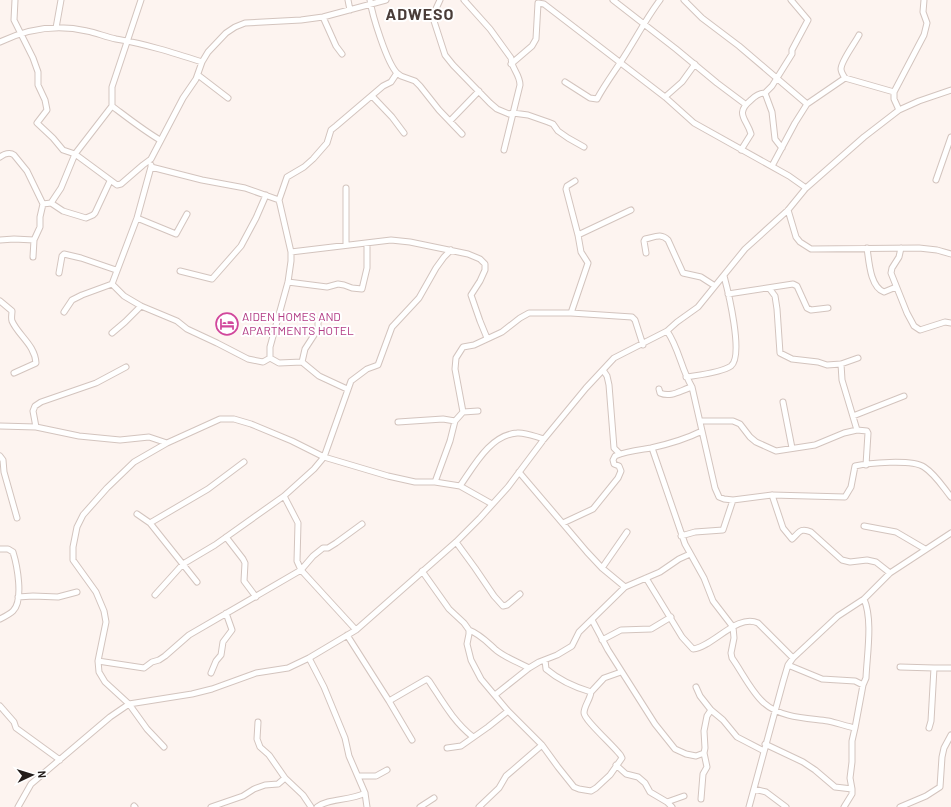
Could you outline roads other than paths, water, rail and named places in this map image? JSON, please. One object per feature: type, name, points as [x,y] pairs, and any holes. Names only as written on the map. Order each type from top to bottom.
[{"type":"street","points":[[15,0],[14,20],[33,58],[38,72],[38,85],[47,104],[47,110],[36,123],[53,138],[62,150],[75,154],[117,185],[121,184],[151,159]]},
{"type":"street","points":[[56,28],[61,0]]},
{"type":"street","points":[[51,203],[64,182],[75,154],[112,106],[112,87],[141,0]]},
{"type":"street","points":[[348,0],[350,10]]},
{"type":"street","points":[[112,284],[116,270],[137,218],[151,167],[151,159],[182,98],[198,75],[202,62],[211,48],[226,33],[245,23],[301,20],[322,17],[350,10],[371,2],[386,0]]},
{"type":"street","points":[[440,0],[434,13],[434,21],[445,55],[453,65],[497,109],[509,114],[513,113],[528,115],[553,124],[568,138],[584,147]]},
{"type":"street","points":[[464,0],[490,29],[511,58],[511,64],[520,79],[520,86],[504,150]]},
{"type":"street","points":[[613,0],[745,104]]},
{"type":"street","points":[[565,82],[590,98],[597,99],[604,84],[660,0]]},
{"type":"street","points":[[684,0],[702,18],[740,46],[807,104]]},
{"type":"street","points":[[741,150],[751,134],[750,128],[742,115],[742,109],[745,104],[760,93],[765,93],[772,86],[792,54],[792,50],[808,20],[791,0]]},
{"type":"street","points":[[899,110],[894,98],[894,92],[924,35],[927,23],[923,12],[924,0]]},
{"type":"street","points":[[371,2],[392,69],[401,76],[414,81],[420,86],[439,110],[462,134]]},
{"type":"street","points":[[511,64],[532,46],[536,39],[538,25],[537,7],[538,3],[541,3],[665,97],[694,123],[772,166],[806,188]]},
{"type":"street","points":[[322,17],[336,46],[342,54]]},
{"type":"street","points":[[0,42],[20,34],[36,30],[66,27],[86,30],[164,49],[202,62]]},
{"type":"street","points":[[859,35],[841,69],[842,74],[845,78],[894,92]]},
{"type":"street","points":[[665,97],[682,82],[695,64]]},
{"type":"street","points":[[270,358],[270,347],[290,270],[291,252],[279,200],[287,178],[313,159],[327,143],[331,130],[383,86],[390,82],[397,73]]},
{"type":"street","points":[[198,75],[228,98]]},
{"type":"street","points":[[772,166],[794,123],[807,104],[845,78]]},
{"type":"street","points":[[18,807],[32,784],[110,716],[129,704],[206,691],[256,673],[288,668],[309,658],[356,630],[456,542],[508,487],[544,439],[586,388],[614,358],[667,331],[698,307],[745,249],[788,210],[806,188],[864,137],[899,110],[919,101],[951,90]]},
{"type":"street","points":[[450,121],[479,91]]},
{"type":"street","points":[[765,93],[772,112],[775,139],[782,148]]},
{"type":"street","points":[[372,96],[392,117],[404,133]]},
{"type":"street","points":[[112,106],[128,117],[136,125],[160,140]]},
{"type":"street","points":[[936,180],[951,137]]},
{"type":"street","points":[[0,157],[8,154],[14,155],[27,171],[44,204],[40,217],[40,226],[34,240],[33,257]]},
{"type":"street","points":[[151,167],[202,180],[246,188],[279,200]]},
{"type":"street","points":[[44,204],[51,203],[63,211],[86,218],[90,217],[95,213],[110,181]]},
{"type":"street","points":[[571,313],[588,263],[582,252],[566,189],[567,186],[575,181]]},
{"type":"street","points":[[346,188],[346,244]]},
{"type":"street","points":[[180,271],[212,279],[241,246],[266,195]]},
{"type":"street","points":[[578,235],[631,210]]},
{"type":"street","points":[[788,210],[796,237],[800,242],[811,248],[918,248],[937,250],[951,254]]},
{"type":"street","points":[[137,218],[176,234],[187,214]]},
{"type":"street","points":[[646,253],[645,239],[664,236],[668,240],[683,273],[701,277],[715,286]]},
{"type":"street","points":[[0,240],[14,238],[34,240]]},
{"type":"street","points":[[291,252],[346,244],[391,240],[451,250],[468,254],[480,259],[485,264],[485,270],[471,295],[487,338]]},
{"type":"street","points":[[288,282],[326,287],[338,284],[362,289],[367,268],[368,243]]},
{"type":"street","points":[[866,248],[871,276],[878,288],[884,292],[896,288]]},
{"type":"street","points":[[901,248],[899,257],[892,268],[892,273],[896,288],[914,326],[920,330],[945,322],[951,323]]},
{"type":"street","points":[[155,595],[183,564],[226,537],[284,496],[314,469],[324,457],[347,389],[353,378],[367,369],[378,365],[392,327],[419,298],[436,268],[451,250]]},
{"type":"street","points":[[59,273],[62,256],[64,254],[116,270]]},
{"type":"street","points":[[686,377],[719,371],[732,366],[735,361],[736,342],[724,276]]},
{"type":"street","points":[[112,284],[124,296],[141,306],[176,322],[187,329],[218,342],[248,359],[263,362],[270,358]]},
{"type":"street","points":[[64,312],[72,300],[112,284]]},
{"type":"street","points":[[728,294],[793,284],[797,286],[808,308],[811,310],[828,308]]},
{"type":"street","points":[[768,288],[775,296],[780,353],[792,359],[818,362],[827,365],[841,364],[858,358]]},
{"type":"street","points":[[0,301],[12,311],[12,320],[28,344],[36,363],[14,373]]},
{"type":"street","points":[[112,333],[141,306]]},
{"type":"street","points":[[463,412],[455,369],[456,358],[464,347],[502,332],[529,313],[571,313],[632,317],[635,320],[643,344]]},
{"type":"street","points":[[302,362],[304,349],[318,329],[318,321]]},
{"type":"street","points":[[667,331],[676,347],[686,377],[692,387],[701,421],[715,488],[719,497],[733,500],[772,495],[845,497],[851,487],[855,466],[892,462],[923,466],[934,476],[951,497]]},
{"type":"street","points":[[270,358],[279,363],[302,362],[319,376],[347,389]]},
{"type":"street","points":[[841,364],[842,380],[857,430]]},
{"type":"street","points":[[36,427],[33,411],[35,406],[41,402],[96,383],[126,367]]},
{"type":"street","points":[[603,370],[610,385],[614,448],[620,454]]},
{"type":"street","points":[[659,389],[660,393],[669,395],[692,387]]},
{"type":"street","points":[[853,416],[904,396]]},
{"type":"street","points":[[783,402],[792,448]]},
{"type":"street","points":[[435,482],[450,441],[455,421],[463,412],[478,411]]},
{"type":"street","points":[[164,747],[147,730],[129,704],[105,682],[99,672],[98,661],[106,622],[104,611],[96,592],[73,560],[73,546],[76,527],[83,515],[107,488],[134,462],[167,443],[220,419],[234,420],[264,429],[324,457],[415,482],[435,482],[460,486],[492,504]]},
{"type":"street","points":[[398,422],[443,420],[455,421]]},
{"type":"street","points":[[701,421],[732,421],[740,424],[750,437],[767,448],[776,451],[815,445],[844,433],[857,430],[867,431],[866,465]]},
{"type":"street","points":[[0,426],[36,427],[79,436],[120,440],[149,437],[167,443]]},
{"type":"street","points":[[563,523],[593,509],[599,503],[607,490],[618,478],[621,471],[619,466],[614,464],[614,456],[652,448],[688,438],[702,431]]},
{"type":"street","points":[[460,486],[479,459],[497,439],[503,436],[518,433],[544,439]]},
{"type":"street","points":[[652,448],[681,536],[704,578],[712,601],[732,627],[734,638],[731,653],[732,658],[759,698],[763,703],[776,712],[815,720],[829,721],[855,728]]},
{"type":"street","points":[[0,456],[17,518]]},
{"type":"street","points":[[150,523],[208,489],[244,462]]},
{"type":"street","points":[[519,472],[575,539],[602,568],[625,587]]},
{"type":"street","points":[[772,495],[783,528],[792,540],[805,529],[811,532],[842,560],[850,562],[867,560],[876,562],[890,573]]},
{"type":"street","points":[[284,496],[298,522],[297,561],[301,570],[356,630]]},
{"type":"street","points":[[681,536],[695,532],[723,530],[733,500]]},
{"type":"street","points":[[137,514],[150,523],[197,582]]},
{"type":"street","points":[[98,661],[144,668],[152,662],[166,656],[189,635],[301,570],[313,556],[323,548],[332,546],[362,524]]},
{"type":"street","points":[[864,526],[896,532],[925,549]]},
{"type":"street","points":[[602,568],[627,532]]},
{"type":"street","points":[[749,807],[788,665],[793,658],[838,616],[864,599],[890,573],[951,533]]},
{"type":"street","points":[[226,537],[243,558],[245,563],[244,581],[256,597]]},
{"type":"street","points":[[456,542],[494,596],[503,606],[507,605],[520,594]]},
{"type":"street","points":[[0,549],[8,549],[13,552],[18,572],[17,606],[14,610],[0,619]]},
{"type":"street","points":[[495,695],[529,668],[572,646],[579,632],[625,587],[660,572],[679,558],[690,554]]},
{"type":"street","points":[[422,571],[449,609],[464,623],[469,630],[470,634],[467,644],[471,660],[481,679],[508,710],[542,744],[574,787],[579,789],[591,791],[596,788],[610,775],[622,758],[584,716],[591,692],[604,678],[621,672]]},
{"type":"street","points":[[646,578],[682,637],[694,650],[705,645],[732,627],[749,621],[754,621],[758,623],[793,658]]},
{"type":"street","points":[[18,597],[58,597],[77,592]]},
{"type":"street","points":[[844,807],[851,796],[852,789],[850,778],[852,741],[863,685],[866,678],[869,616],[864,599]]},
{"type":"street","points":[[211,673],[216,661],[221,655],[223,642],[232,630],[226,613]]},
{"type":"street","points":[[602,640],[621,630],[651,629],[670,617]]},
{"type":"street","points":[[592,620],[621,672],[655,724],[675,749],[686,754],[696,756],[704,753]]},
{"type":"street","points":[[469,630],[477,633],[496,650],[529,668]]},
{"type":"street","points":[[347,635],[412,740]]},
{"type":"street","points":[[309,658],[324,687],[345,738],[350,756],[365,793],[367,807]]},
{"type":"street","points":[[545,660],[546,669],[553,675],[577,688],[591,692]]},
{"type":"street","points":[[788,665],[822,679],[855,681],[863,685]]},
{"type":"street","points":[[900,667],[951,668]]},
{"type":"street","points":[[929,728],[931,721],[934,668]]},
{"type":"street","points":[[389,701],[427,679],[461,728],[473,737]]},
{"type":"street","points":[[696,687],[711,710],[723,720],[737,737],[764,751]]},
{"type":"street","points":[[0,706],[14,722],[16,728],[60,760]]},
{"type":"street","points":[[447,748],[460,746],[488,727],[508,710]]},
{"type":"street","points":[[701,798],[703,774],[707,766],[704,753],[704,731],[707,716],[711,710]]},
{"type":"street","points":[[258,722],[257,739],[260,747],[286,778],[296,787],[311,807]]},
{"type":"street","points":[[900,807],[926,796],[940,787],[942,757],[944,748],[951,735]]},
{"type":"street","points":[[479,807],[499,788],[506,776],[542,744]]},
{"type":"street","points":[[766,744],[803,762],[835,787],[852,789]]},
{"type":"street","points":[[616,765],[626,774],[638,777],[650,792],[667,802],[672,807]]},
{"type":"street","points":[[358,776],[376,776],[386,770]]},
{"type":"street","points":[[211,807],[243,796],[254,789],[266,785],[278,784],[286,778]]},
{"type":"street","points":[[754,789],[766,792],[786,807]]},
{"type":"street","points":[[318,807],[322,803],[357,797],[365,793]]},
{"type":"street","points":[[667,802],[684,796]]},
{"type":"street","points":[[420,807],[434,798]]},
{"type":"place","name":"AIDEN HOMES AND APARTMENTS HOTEL","points":[[227,324]]},
{"type":"district","name":"ADWESO","points":[[420,14]]}]
